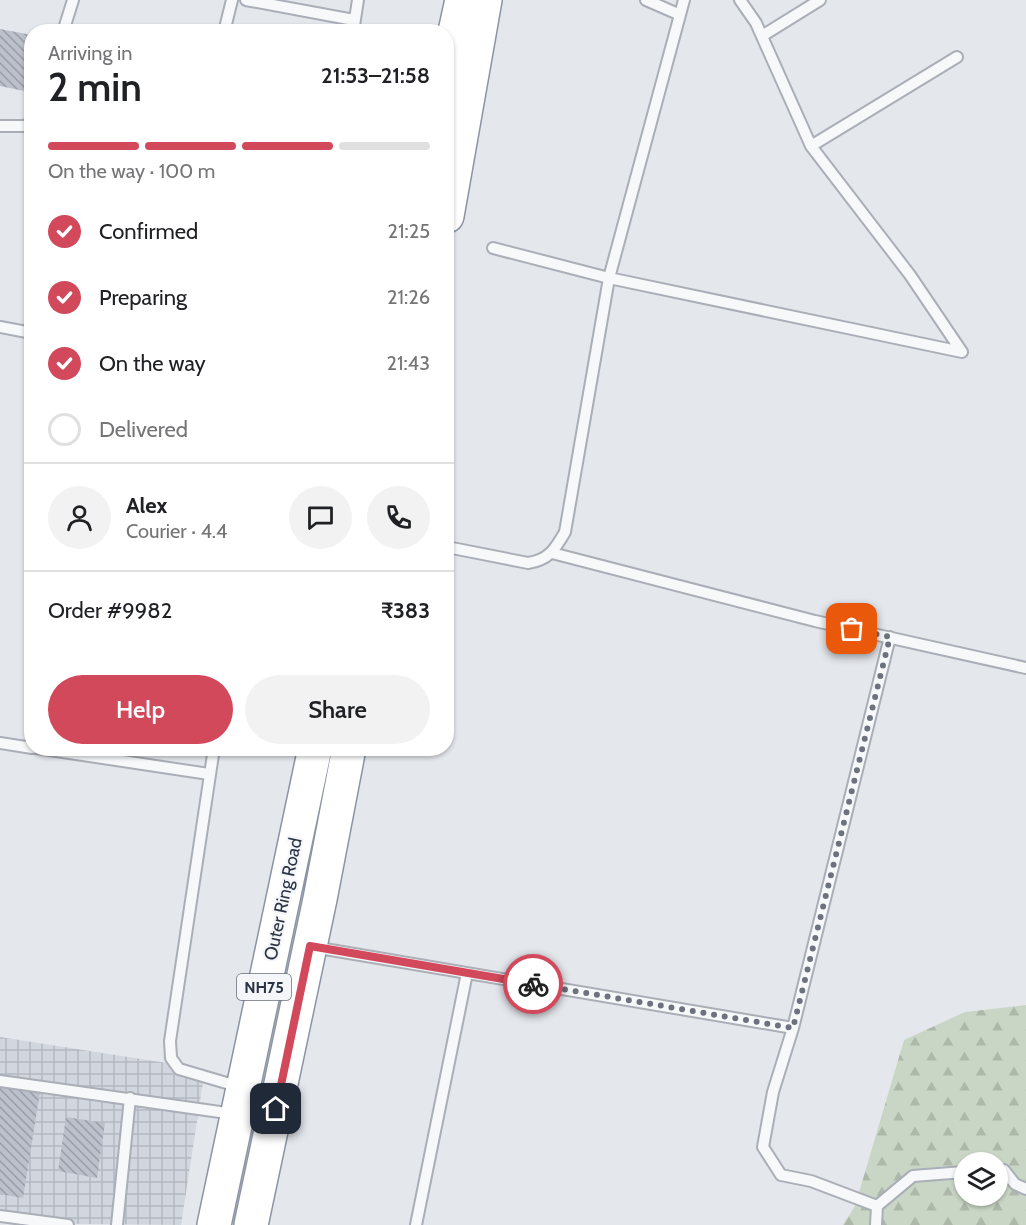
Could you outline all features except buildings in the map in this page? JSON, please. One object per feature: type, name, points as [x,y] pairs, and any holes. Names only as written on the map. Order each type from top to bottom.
[{"type":"highway","points":[[454,36],[462,0]]},
{"type":"highway","points":[[454,176],[485,0]]},
{"type":"highway","name":"Outer Ring Road","points":[[214,1225],[313,756]]},
{"type":"highway","name":"Outer Ring Road","points":[[251,1225],[347,756]]},
{"type":"lane","points":[[66,24],[73,0]]},
{"type":"lane","points":[[226,24],[232,0]]},
{"type":"lane","points":[[246,0],[354,20]]},
{"type":"lane","points":[[354,24],[358,0]]},
{"type":"lane","points":[[646,0],[678,14]]},
{"type":"lane","points":[[454,548],[528,563],[539,562],[552,553],[565,532],[609,278],[678,14],[684,0]]},
{"type":"lane","points":[[493,248],[609,278],[962,352],[910,275],[811,146],[762,36],[740,0]]},
{"type":"lane","points":[[762,36],[820,0]]},
{"type":"lane","points":[[811,146],[957,57]]},
{"type":"lane","points":[[0,126],[24,126]]},
{"type":"lane","points":[[0,327],[24,332]]},
{"type":"lane","points":[[552,553],[890,637],[1026,668]]},
{"type":"lane","points":[[877,1206],[811,1180],[782,1175],[763,1147],[773,1092],[793,1028],[890,637]]},
{"type":"lane","points":[[0,743],[24,747]]},
{"type":"lane","points":[[88,756],[209,774]]},
{"type":"lane","points":[[212,756],[170,1041],[171,1058],[179,1069],[240,1101]]},
{"type":"lane","points":[[310,946],[793,1028]]},
{"type":"lane","points":[[416,1225],[467,973]]},
{"type":"lane","points":[[0,1081],[130,1098],[240,1101]]},
{"type":"lane","points":[[117,1225],[130,1098]]},
{"type":"lane","points":[[876,1225],[877,1206],[913,1176],[954,1173]]},
{"type":"lane","points":[[1008,1175],[1015,1184],[1026,1189]]},
{"type":"lane","points":[[0,1216],[68,1225]]},
{"type":"shaded area","points":[[0,1037],[205,1069],[181,1225],[0,1223]]},
{"type":"green space","points":[[1026,1005],[1026,1225],[843,1225],[855,1206],[904,1040],[965,1012]]},
{"type":"way so far","points":[[533,984],[793,1028],[890,637],[852,629]]},
{"type":"route","points":[[276,1109],[310,946],[533,984]]}]
